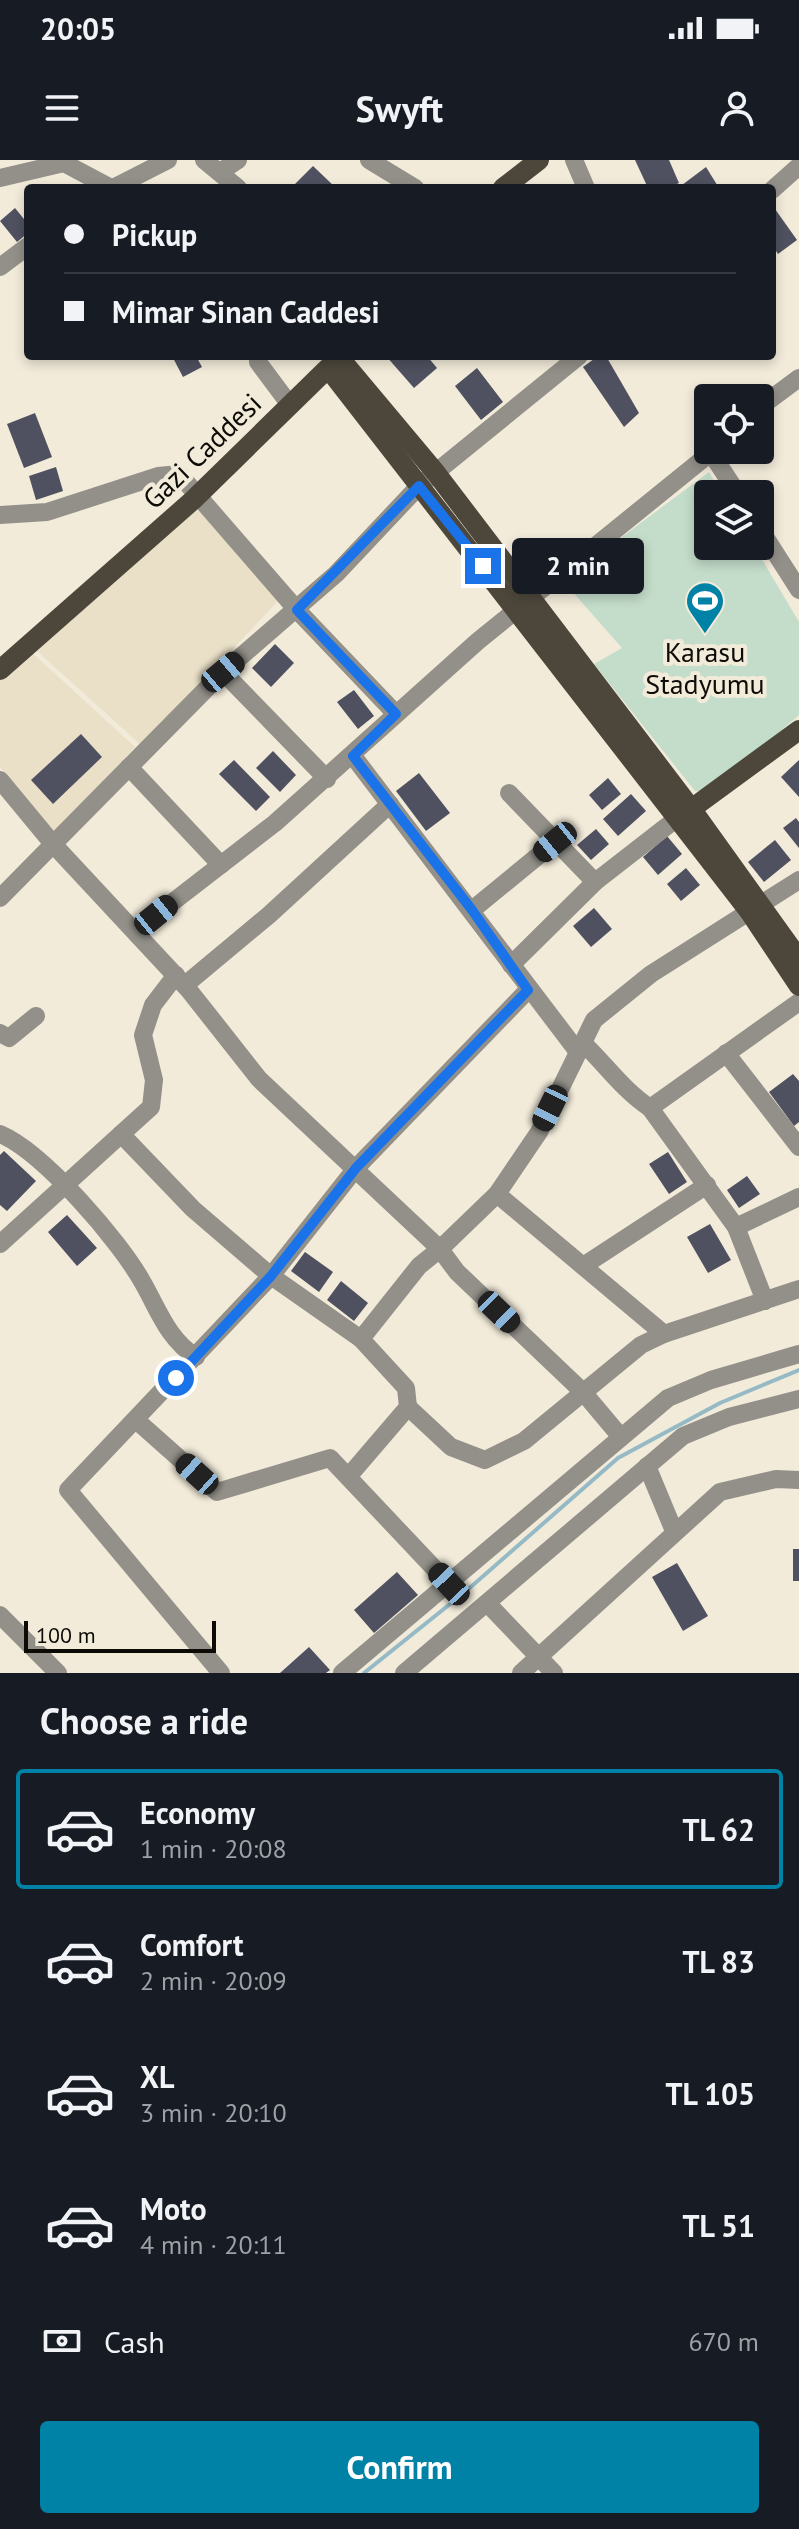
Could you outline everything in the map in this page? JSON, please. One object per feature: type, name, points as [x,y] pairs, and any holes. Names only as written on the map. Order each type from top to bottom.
[{"type":"main road","points":[[508,184],[539,160]]},
{"type":"main road","points":[[0,655],[194,490],[329,360]]},
{"type":"main road","points":[[331,360],[436,473],[523,604],[755,908],[799,959]]},
{"type":"main road","points":[[331,360],[419,486],[523,604]]},
{"type":"main road","name":"Gazi Caddesi","points":[[0,670],[194,490]]},
{"type":"main road","points":[[684,815],[799,730]]},
{"type":"main road","points":[[755,908],[799,986]]},
{"type":"street","points":[[120,184],[168,160]]},
{"type":"street","points":[[204,160],[234,184]]},
{"type":"street","points":[[220,172],[238,160]]},
{"type":"street","points":[[369,160],[408,184]]},
{"type":"street","points":[[574,160],[584,184]]},
{"type":"street","points":[[0,178],[64,163],[104,184]]},
{"type":"street","points":[[776,186],[799,166]]},
{"type":"street","points":[[0,267],[24,249]]},
{"type":"street","points":[[258,360],[287,401]]},
{"type":"street","points":[[0,898],[223,672],[297,610],[419,486],[574,360]]},
{"type":"street","points":[[774,397],[799,378]]},
{"type":"street","points":[[138,935],[156,915],[327,779],[396,714],[523,604],[697,464]]},
{"type":"street","points":[[0,515],[47,512],[158,476],[179,474],[297,610],[396,714]]},
{"type":"street","points":[[774,551],[799,590]]},
{"type":"street","points":[[223,672],[327,779]]},
{"type":"street","points":[[353,756],[472,910],[528,990],[580,1047],[608,1067],[624,1091],[650,1108],[736,1227],[765,1301]]},
{"type":"street","points":[[129,767],[221,865]]},
{"type":"street","points":[[0,780],[53,844],[180,980],[259,1079],[440,1249],[457,1272],[583,1392],[620,1436]]},
{"type":"street","points":[[509,793],[595,882]]},
{"type":"street","points":[[0,1244],[151,1107],[154,1080],[143,1035],[153,1005],[180,980],[269,915],[390,804]]},
{"type":"street","points":[[511,965],[595,882],[684,815]]},
{"type":"street","points":[[472,910],[555,842]]},
{"type":"street","points":[[361,1339],[419,1266],[497,1194],[539,1132],[594,1020],[651,974],[799,880]]},
{"type":"street","points":[[221,1673],[68,1490],[271,1276],[356,1168],[528,990]]},
{"type":"street","points":[[650,1108],[799,1002]]},
{"type":"street","points":[[0,1033],[9,1038],[36,1016]]},
{"type":"street","points":[[726,1053],[799,1147]]},
{"type":"street","points":[[0,1134],[14,1139],[66,1184],[142,1280],[177,1345],[196,1357]]},
{"type":"street","points":[[121,1134],[193,1209],[271,1276],[361,1339],[406,1388],[408,1407],[451,1447],[485,1460],[524,1441],[641,1345],[664,1334],[799,1289]]},
{"type":"street","points":[[583,1266],[707,1185]]},
{"type":"street","points":[[497,1194],[664,1334]]},
{"type":"street","points":[[736,1227],[799,1197]]},
{"type":"street","points":[[342,1673],[668,1398],[711,1380],[799,1354]]},
{"type":"street","points":[[404,1673],[683,1436],[729,1417],[799,1399]]},
{"type":"street","points":[[348,1477],[408,1407]]},
{"type":"street","points":[[136,1420],[217,1492],[330,1458],[449,1584]]},
{"type":"street","points":[[647,1466],[674,1531]]},
{"type":"street","points":[[521,1673],[720,1492],[776,1479],[799,1480]]},
{"type":"street","points":[[488,1604],[554,1673]]},
{"type":"street","points":[[0,1615],[58,1673]]},
{"type":"shaded area","points":[[195,510],[204,511],[275,590],[277,602],[142,746],[37,651]]},
{"type":"shaded area","points":[[28,649],[135,747],[54,835],[0,767],[0,674]]},
{"type":"green space","name":"Karasu Stadyumu","points":[[709,472],[714,480],[698,480]]},
{"type":"green space","name":"Karasu Stadyumu","points":[[694,483],[694,560],[762,560],[799,622],[799,715],[711,791],[695,791],[594,664],[622,648],[563,581]]},
{"type":"building","points":[[635,160],[669,160],[679,183],[646,184]]},
{"type":"building","points":[[313,166],[332,184],[295,184]]},
{"type":"building","points":[[706,167],[717,184],[683,184]]},
{"type":"building","points":[[15,208],[24,219],[24,236],[17,242],[0,221]]},
{"type":"building","points":[[776,210],[797,240],[778,254],[776,251]]},
{"type":"building","points":[[174,360],[198,360],[202,367],[183,377]]},
{"type":"building","points":[[390,360],[430,360],[437,368],[414,388]]},
{"type":"building","points":[[593,360],[608,360],[639,413],[624,427],[583,367]]},
{"type":"building","points":[[477,368],[503,402],[481,420],[455,386]]},
{"type":"building","points":[[35,413],[52,457],[24,468],[7,424]]},
{"type":"building","points":[[56,467],[63,491],[36,500],[29,476]]},
{"type":"building","points":[[275,644],[294,663],[271,687],[252,668]]},
{"type":"building","points":[[354,690],[374,716],[358,729],[337,702]]},
{"type":"building","points":[[81,734],[102,757],[53,804],[31,780]]},
{"type":"building","points":[[273,751],[296,775],[280,792],[256,768]]},
{"type":"building","points":[[234,760],[270,797],[256,811],[219,774]]},
{"type":"building","points":[[799,760],[799,797],[781,777]]},
{"type":"building","points":[[419,773],[450,813],[426,831],[396,791]]},
{"type":"building","points":[[608,778],[621,794],[602,810],[589,795]]},
{"type":"building","points":[[631,794],[646,811],[618,836],[603,819]]},
{"type":"building","points":[[796,818],[799,822],[799,848],[783,828]]},
{"type":"building","points":[[596,829],[609,844],[591,860],[577,845]]},
{"type":"building","points":[[667,836],[682,854],[658,875],[643,857]]},
{"type":"building","points":[[775,840],[791,860],[764,882],[748,862]]},
{"type":"building","points":[[686,868],[700,885],[681,901],[667,884]]},
{"type":"building","points":[[594,908],[612,929],[591,947],[573,926]]},
{"type":"building","points":[[793,1074],[799,1081],[799,1122],[794,1126],[769,1092]]},
{"type":"building","points":[[4,1151],[36,1181],[7,1211],[0,1205],[0,1155]]},
{"type":"building","points":[[668,1152],[687,1182],[669,1194],[649,1164]]},
{"type":"building","points":[[747,1176],[760,1194],[739,1208],[727,1190]]},
{"type":"building","points":[[67,1215],[97,1248],[77,1266],[48,1232]]},
{"type":"building","points":[[710,1224],[731,1260],[708,1273],[687,1237]]},
{"type":"building","points":[[305,1252],[333,1272],[319,1292],[291,1271]]},
{"type":"building","points":[[341,1281],[368,1303],[354,1321],[327,1300]]},
{"type":"building","points":[[793,1549],[799,1549],[799,1581],[793,1581]]},
{"type":"building","points":[[677,1563],[708,1616],[683,1631],[652,1577]]},
{"type":"building","points":[[397,1572],[418,1595],[374,1633],[354,1610]]},
{"type":"building","points":[[309,1647],[330,1670],[326,1673],[280,1673]]},
{"type":"waterway","points":[[364,1673],[465,1592],[618,1458],[720,1403],[799,1370]]},
{"type":"place","name":"Karasu Stadyumu","points":[[705,635]]},
{"type":"route","points":[[176,1378],[271,1276],[356,1168],[528,990],[472,910],[353,756],[396,714],[297,610],[336,574],[419,486],[483,566]]}]
